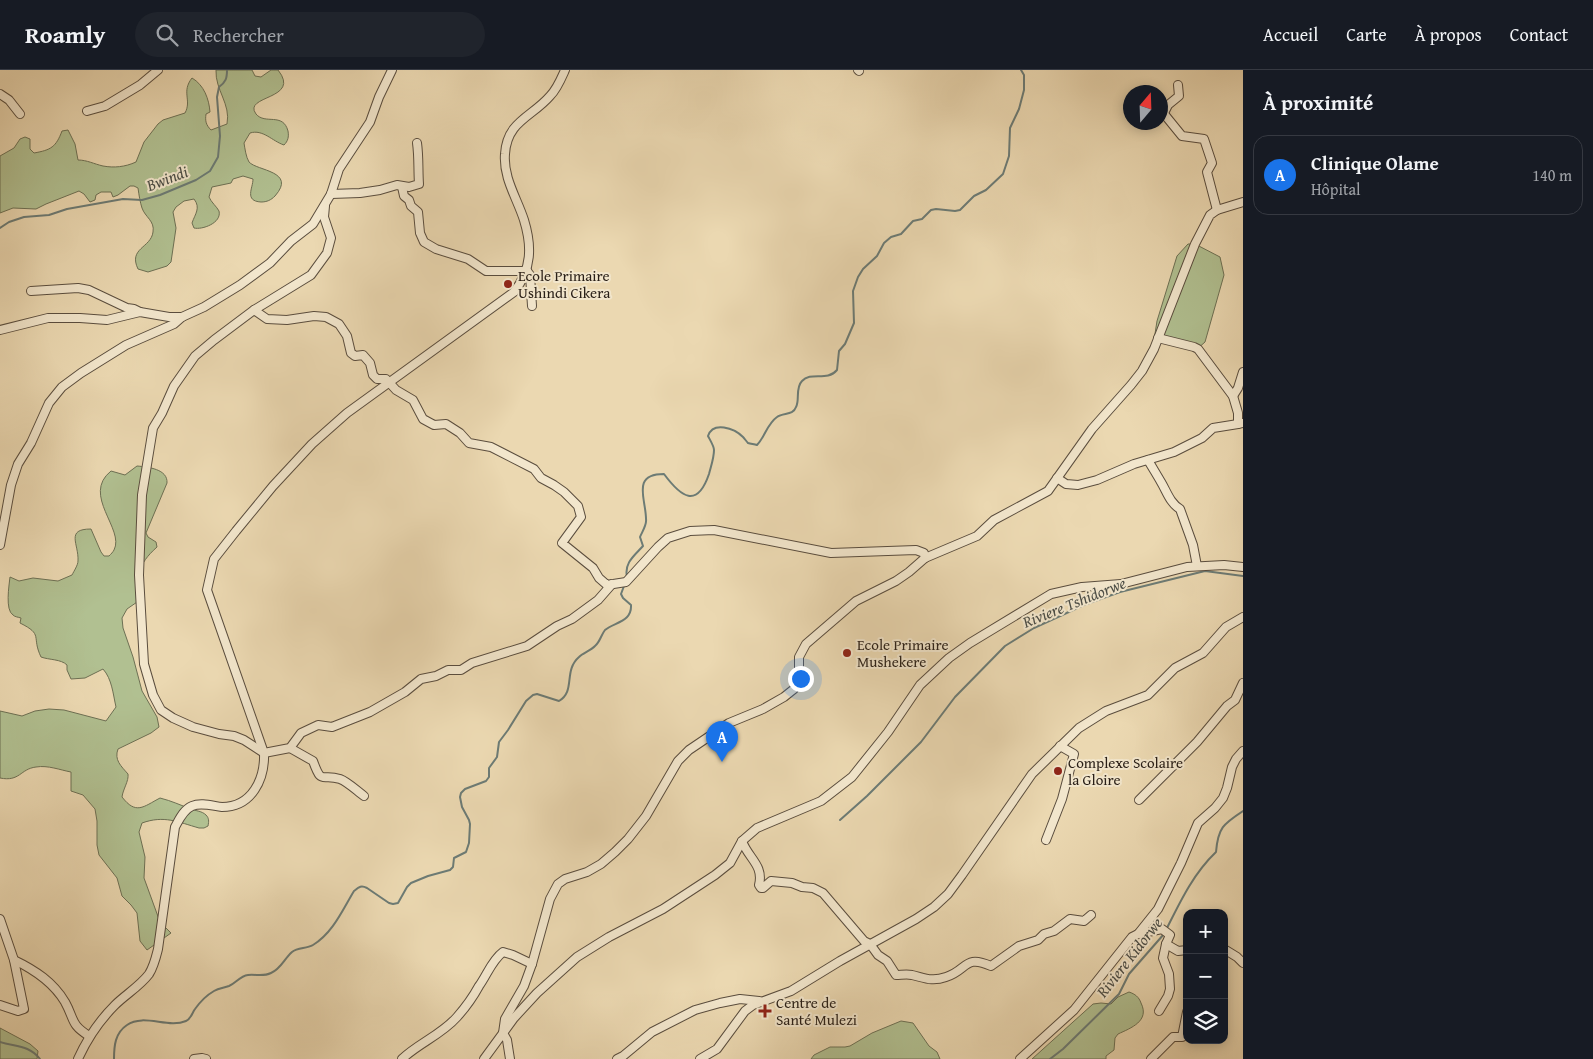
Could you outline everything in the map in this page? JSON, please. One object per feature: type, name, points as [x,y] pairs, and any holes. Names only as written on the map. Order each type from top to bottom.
[{"type":"street","points":[[87,110],[105,106],[140,85],[158,70]]},
{"type":"street","points":[[0,545],[18,464],[31,444],[49,403],[62,387],[80,373],[126,345],[174,324],[182,317],[204,307],[240,286],[270,263],[291,241],[313,224],[331,194],[339,169],[370,122],[392,70]]},
{"type":"street","points":[[78,1059],[90,1036],[114,1006],[148,974],[154,965],[158,949],[175,827],[181,815],[191,806],[202,804],[235,806],[246,800],[255,789],[262,775],[264,753],[207,590],[214,559],[273,486],[312,444],[346,413],[514,292],[523,281],[530,257],[529,244],[524,220],[505,169],[507,142],[518,122],[551,96],[566,70]]},
{"type":"street","points":[[1168,105],[1179,96],[1178,85]]},
{"type":"street","points":[[0,94],[9,100],[20,114]]},
{"type":"street","points":[[1168,118],[1182,136],[1204,139],[1212,164],[1207,172],[1217,210]]},
{"type":"street","points":[[331,194],[360,193],[397,185],[402,187],[419,184],[420,158],[417,143]]},
{"type":"street","points":[[402,187],[404,196],[418,212],[420,233],[424,242],[436,250],[468,259],[486,270],[527,271]]},
{"type":"street","points":[[510,1059],[507,1040],[503,1033],[505,1019],[524,986],[550,899],[558,884],[602,864],[628,839],[646,816],[678,761],[689,750],[730,723],[763,708],[794,688],[799,678],[799,657],[801,651],[819,632],[856,601],[896,581],[925,558],[977,536],[994,520],[1048,491],[1092,429],[1142,371],[1154,349],[1198,238],[1210,215],[1217,210],[1243,202]]},
{"type":"street","points":[[324,206],[324,217],[330,238],[327,253],[311,275],[254,310],[196,356],[174,386],[153,428],[142,495],[138,575],[144,664],[153,695],[161,710],[173,718],[218,734],[234,736],[264,753],[290,748],[313,761],[318,775],[323,778],[342,780],[364,796]]},
{"type":"street","points":[[527,271],[530,275],[532,306]]},
{"type":"street","points":[[31,291],[78,288],[89,290],[140,312],[169,318],[182,317]]},
{"type":"street","points":[[254,310],[267,319],[287,320],[314,316],[326,317],[339,324],[347,336],[351,353],[355,356],[363,355],[370,364],[373,375],[377,379],[386,379],[396,390],[413,400],[424,419],[434,425],[446,424],[460,433],[469,443],[491,447],[534,470],[541,478],[564,492],[578,506],[581,518],[562,543],[594,568],[599,578],[607,585],[626,582],[668,538],[690,531],[714,530],[832,553],[916,550],[924,553],[925,558]]},
{"type":"street","points":[[0,330],[48,318],[107,320],[140,312]]},
{"type":"street","points":[[1057,478],[1066,484],[1078,485],[1096,480],[1174,452],[1202,438],[1213,428],[1240,424],[1232,396],[1198,349],[1158,338]]},
{"type":"street","points":[[1232,396],[1238,388],[1243,372]]},
{"type":"street","points":[[1148,460],[1175,506],[1180,509],[1193,545],[1197,566]]},
{"type":"street","points":[[484,1059],[514,1018],[537,993],[577,957],[609,937],[662,909],[716,875],[730,863],[742,840],[757,828],[767,822],[821,801],[852,777],[888,732],[920,684],[932,672],[949,658],[1030,605],[1050,594],[1063,590],[1121,584],[1187,567],[1224,565],[1243,567]]},
{"type":"street","points":[[290,748],[301,733],[318,725],[332,727],[370,712],[405,692],[421,679],[436,676],[448,670],[461,670],[472,664],[527,646],[557,626],[572,619],[598,600],[612,584]]},
{"type":"street","points":[[700,1059],[716,1050],[745,1012],[753,1005],[791,991],[934,907],[948,894],[1032,774],[1079,728],[1093,718],[1120,705],[1148,695],[1175,668],[1203,653],[1222,630],[1243,617]]},
{"type":"street","points":[[1139,800],[1197,742],[1227,706],[1235,700],[1243,683]]},
{"type":"street","points":[[1046,840],[1062,798],[1074,754],[1060,746]]},
{"type":"street","points":[[1138,934],[1158,909],[1198,823],[1223,798],[1232,767],[1243,751]]},
{"type":"street","points":[[742,840],[745,850],[753,858],[760,872],[759,885],[761,888],[771,880],[813,888],[823,893],[864,941],[870,944],[878,955],[887,961],[896,976],[910,975],[928,980],[947,977],[970,962],[979,960],[991,966],[1019,946],[1038,940],[1044,934],[1054,931],[1070,919],[1084,921],[1091,915]]},
{"type":"street","points":[[0,919],[14,960],[24,1009],[18,1011],[0,1005]]},
{"type":"street","points":[[1020,1059],[1074,1010],[1132,937],[1138,934],[1165,931],[1170,935],[1163,958],[1169,974],[1170,989],[1159,1011]]},
{"type":"street","points":[[1166,944],[1178,950],[1183,950]]},
{"type":"street","points":[[1228,951],[1243,963]]},
{"type":"street","points":[[402,1059],[411,1050],[433,1037],[456,1018],[479,987],[497,957],[503,952],[532,964]]},
{"type":"street","points":[[14,960],[29,967],[52,984],[65,1003],[77,1028],[90,1036]]},
{"type":"street","points":[[617,1059],[624,1056],[652,1032],[695,1010],[740,1000],[761,1002]]},
{"type":"street","points":[[1151,1059],[1173,1038],[1182,1037],[1183,1032]]},
{"type":"street","points":[[194,1059],[206,1059]]},
{"type":"green space","points":[[216,70],[252,70],[255,76],[261,77],[271,70],[278,70],[283,80],[283,87],[278,92],[257,103],[254,108],[256,114],[260,117],[278,120],[286,125],[288,139],[284,145],[255,132],[250,133],[244,143],[249,162],[273,173],[281,181],[281,188],[272,199],[261,202],[253,199],[251,194],[253,179],[243,176],[233,179],[231,183],[212,187],[209,197],[219,211],[219,215],[211,225],[197,228],[194,228],[192,223],[197,211],[196,202],[194,199],[184,201],[173,212],[176,228],[171,262],[167,266],[148,272],[138,269],[136,257],[151,237],[153,225],[142,208],[138,188],[134,186],[130,186],[113,197],[111,192],[101,192],[96,195],[95,200],[90,202],[79,191],[36,209],[13,208],[0,213],[0,156],[14,148],[20,139],[25,137],[30,139],[30,149],[34,153],[45,151],[52,147],[62,131],[68,130],[75,144],[78,160],[111,167],[132,164],[136,162],[144,142],[158,124],[163,120],[185,113],[188,104],[187,88],[192,78],[200,84],[207,97],[210,112],[206,114],[206,119],[209,128],[211,130],[227,124],[227,110],[216,77]]},
{"type":"green space","points":[[1188,244],[1195,244],[1220,257],[1224,275],[1205,342],[1196,350],[1154,340],[1157,321],[1177,256]]},
{"type":"green space","points":[[137,466],[152,468],[161,472],[166,478],[167,483],[146,533],[148,537],[156,542],[157,547],[145,560],[140,571],[140,600],[127,609],[122,618],[123,628],[142,691],[157,717],[159,727],[151,733],[118,749],[118,760],[128,774],[122,797],[127,803],[136,808],[140,808],[160,798],[164,799],[203,813],[209,821],[208,826],[204,828],[164,819],[142,823],[139,832],[145,857],[144,878],[160,922],[171,933],[147,950],[140,941],[137,913],[122,896],[117,878],[99,855],[95,809],[83,795],[71,791],[71,772],[40,767],[26,770],[16,777],[0,778],[0,711],[22,716],[35,711],[49,709],[64,710],[106,721],[116,707],[110,682],[103,669],[85,678],[71,679],[67,665],[41,657],[35,633],[20,623],[21,618],[11,612],[8,603],[8,592],[10,577],[19,581],[33,578],[58,581],[72,575],[78,561],[75,539],[78,532],[83,530],[91,529],[101,552],[104,556],[109,556],[114,550],[116,542],[102,501],[100,491],[103,480],[111,471],[125,475]]},
{"type":"green space","points":[[1129,992],[1139,999],[1143,1015],[1138,1023],[1118,1034],[1115,1038],[1114,1050],[1106,1056],[1106,1059],[1032,1059],[1093,1004],[1111,1004],[1118,997]]},
{"type":"green space","points":[[901,1021],[913,1023],[929,1046],[937,1052],[940,1059],[811,1059],[814,1055],[830,1047],[850,1046],[872,1033]]},
{"type":"green space","points":[[0,1028],[30,1044],[38,1051],[37,1059],[0,1059]]},
{"type":"waterway","name":"Bwindi","points":[[0,228],[9,222],[24,217],[49,215],[67,209],[123,199],[142,200],[160,195],[196,180],[210,171],[218,157],[220,136],[217,97],[219,87],[226,80],[227,70]]},
{"type":"waterway","points":[[627,577],[628,564],[643,546],[640,537],[646,521],[643,489],[647,478],[664,474],[677,489],[688,496],[694,495],[699,492],[709,474],[714,453],[713,445],[708,436],[711,431],[719,427],[729,429],[739,434],[748,443],[757,445],[774,420],[795,410],[799,387],[802,381],[810,377],[833,374],[837,370],[839,351],[845,344],[854,323],[853,291],[858,277],[863,269],[877,256],[884,243],[891,237],[901,234],[913,221],[922,219],[931,210],[960,210],[974,196],[986,190],[1003,174],[1009,156],[1010,128],[1019,109],[1024,90],[1024,75],[1021,70]]},
{"type":"waterway","name":"Riviere Tshidorwe","points":[[840,820],[921,742],[955,697],[1005,646],[1034,628],[1084,605],[1120,592],[1205,571],[1243,576]]},
{"type":"waterway","points":[[114,1059],[118,1036],[127,1025],[141,1020],[172,1023],[186,1021],[201,1001],[214,991],[229,986],[245,976],[271,973],[294,950],[308,947],[320,940],[332,927],[354,891],[359,888],[367,888],[393,904],[398,903],[411,883],[450,870],[453,867],[454,858],[466,852],[469,843],[470,824],[462,807],[461,793],[465,789],[486,781],[489,777],[489,768],[497,757],[499,742],[526,701],[537,694],[559,701],[564,697],[569,686],[570,674],[574,663],[597,644],[605,630],[629,615],[631,605],[621,594],[624,586]]},
{"type":"waterway","name":"Riviere Kidorwe","points":[[1166,930],[1194,879],[1216,852],[1218,837],[1223,827],[1243,811]]},
{"type":"waterway","name":"Riviere Kidorwe","points":[[1050,1059],[1063,1049],[1119,994],[1129,974],[1164,934]]},
{"type":"waterway","points":[[0,1042],[27,1049],[36,1054],[40,1059]]},
{"type":"place","name":"Ecole Primaire Ushindi Cikera","points":[[508,284]]},
{"type":"place","name":"Ecole Primaire Mushekere","points":[[847,653]]},
{"type":"place","name":"Clinique Olame","points":[[722,762]]},
{"type":"place","name":"Complexe Scolaire la Gloire","points":[[1058,771]]},
{"type":"place","name":"Centre de Santé Mulezi","points":[[765,1011]]}]
